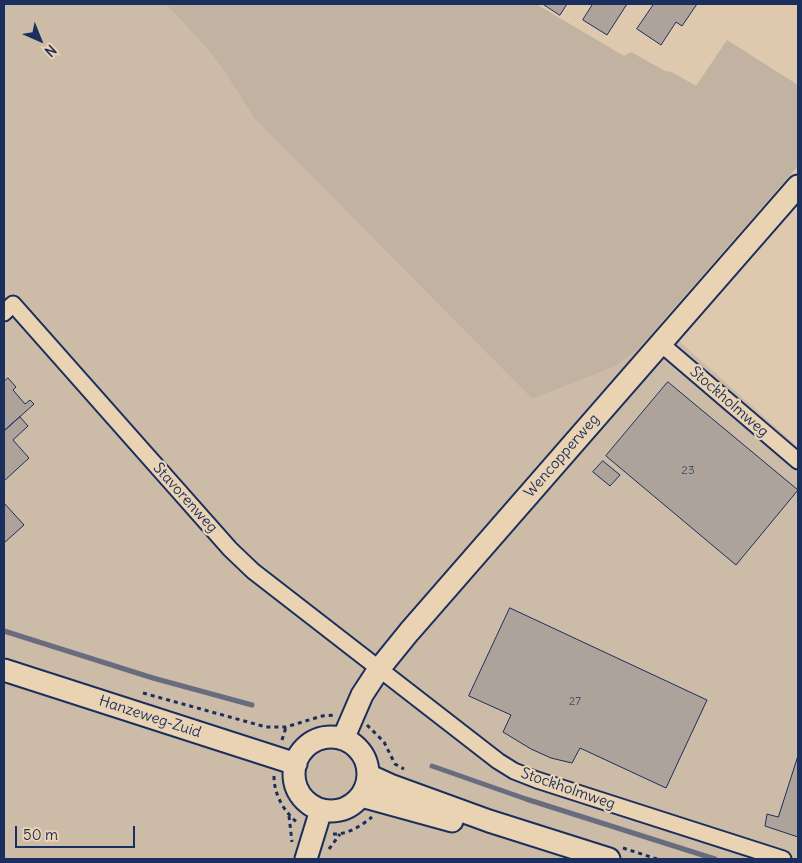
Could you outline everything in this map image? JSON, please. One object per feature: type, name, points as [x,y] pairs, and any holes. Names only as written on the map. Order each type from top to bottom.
[{"type":"street","name":"Wencopperweg","points":[[343,739],[362,695],[379,669],[409,632],[798,186]]},
{"type":"street","name":"Stavorenweg","points":[[8,309],[253,571],[379,669]]},
{"type":"street","name":"Stockholmweg","points":[[660,343],[798,462]]},
{"type":"street","name":"Stockholmweg","points":[[379,669],[490,755],[514,771],[782,859]]},
{"type":"street","name":"Hanzeweg-Zuid","points":[[4,670],[296,764]]},
{"type":"street","points":[[328,737],[343,739],[359,750],[366,762],[368,774],[364,789],[350,806],[343,809],[321,810],[306,802],[301,795],[295,780],[296,764],[302,750],[314,741],[328,737]]},
{"type":"street","points":[[368,774],[390,785],[490,821],[609,859]]},
{"type":"street","points":[[360,796],[384,801],[574,859]]},
{"type":"street","points":[[299,855],[321,810]]},
{"type":"path","points":[[288,815],[299,855]]},
{"type":"shaded area","points":[[4,4],[166,4],[209,51],[254,118],[532,399],[639,348],[660,324],[798,447],[798,859],[4,859]]},
{"type":"shaded area","points":[[166,4],[536,4],[624,56],[631,52],[696,86],[727,40],[798,85],[798,166],[639,348],[615,366],[532,399],[254,118],[209,51]]},
{"type":"building","points":[[543,4],[567,4],[560,15]]},
{"type":"building","points":[[593,4],[627,4],[607,35],[583,20]]},
{"type":"building","points":[[654,4],[697,4],[682,26],[676,22],[661,45],[637,29]]},
{"type":"building","points":[[8,378],[16,387],[13,390],[25,404],[30,400],[34,404],[4,431],[4,382]]},
{"type":"building","points":[[668,382],[798,490],[736,565],[606,456]]},
{"type":"building","points":[[20,417],[28,426],[13,440],[29,458],[4,481],[4,431]]},
{"type":"building","points":[[603,461],[620,475],[610,486],[593,472]]},
{"type":"building","points":[[4,503],[24,525],[4,543]]},
{"type":"building","points":[[510,608],[707,700],[666,788],[580,748],[572,763],[551,758],[531,749],[503,732],[511,715],[469,696]]},
{"type":"building","points":[[798,756],[798,837],[765,826],[767,814],[778,817]]},
{"type":"waterway","points":[[4,631],[153,678],[252,705]]},
{"type":"waterway","points":[[432,766],[526,799],[715,859]]}]
